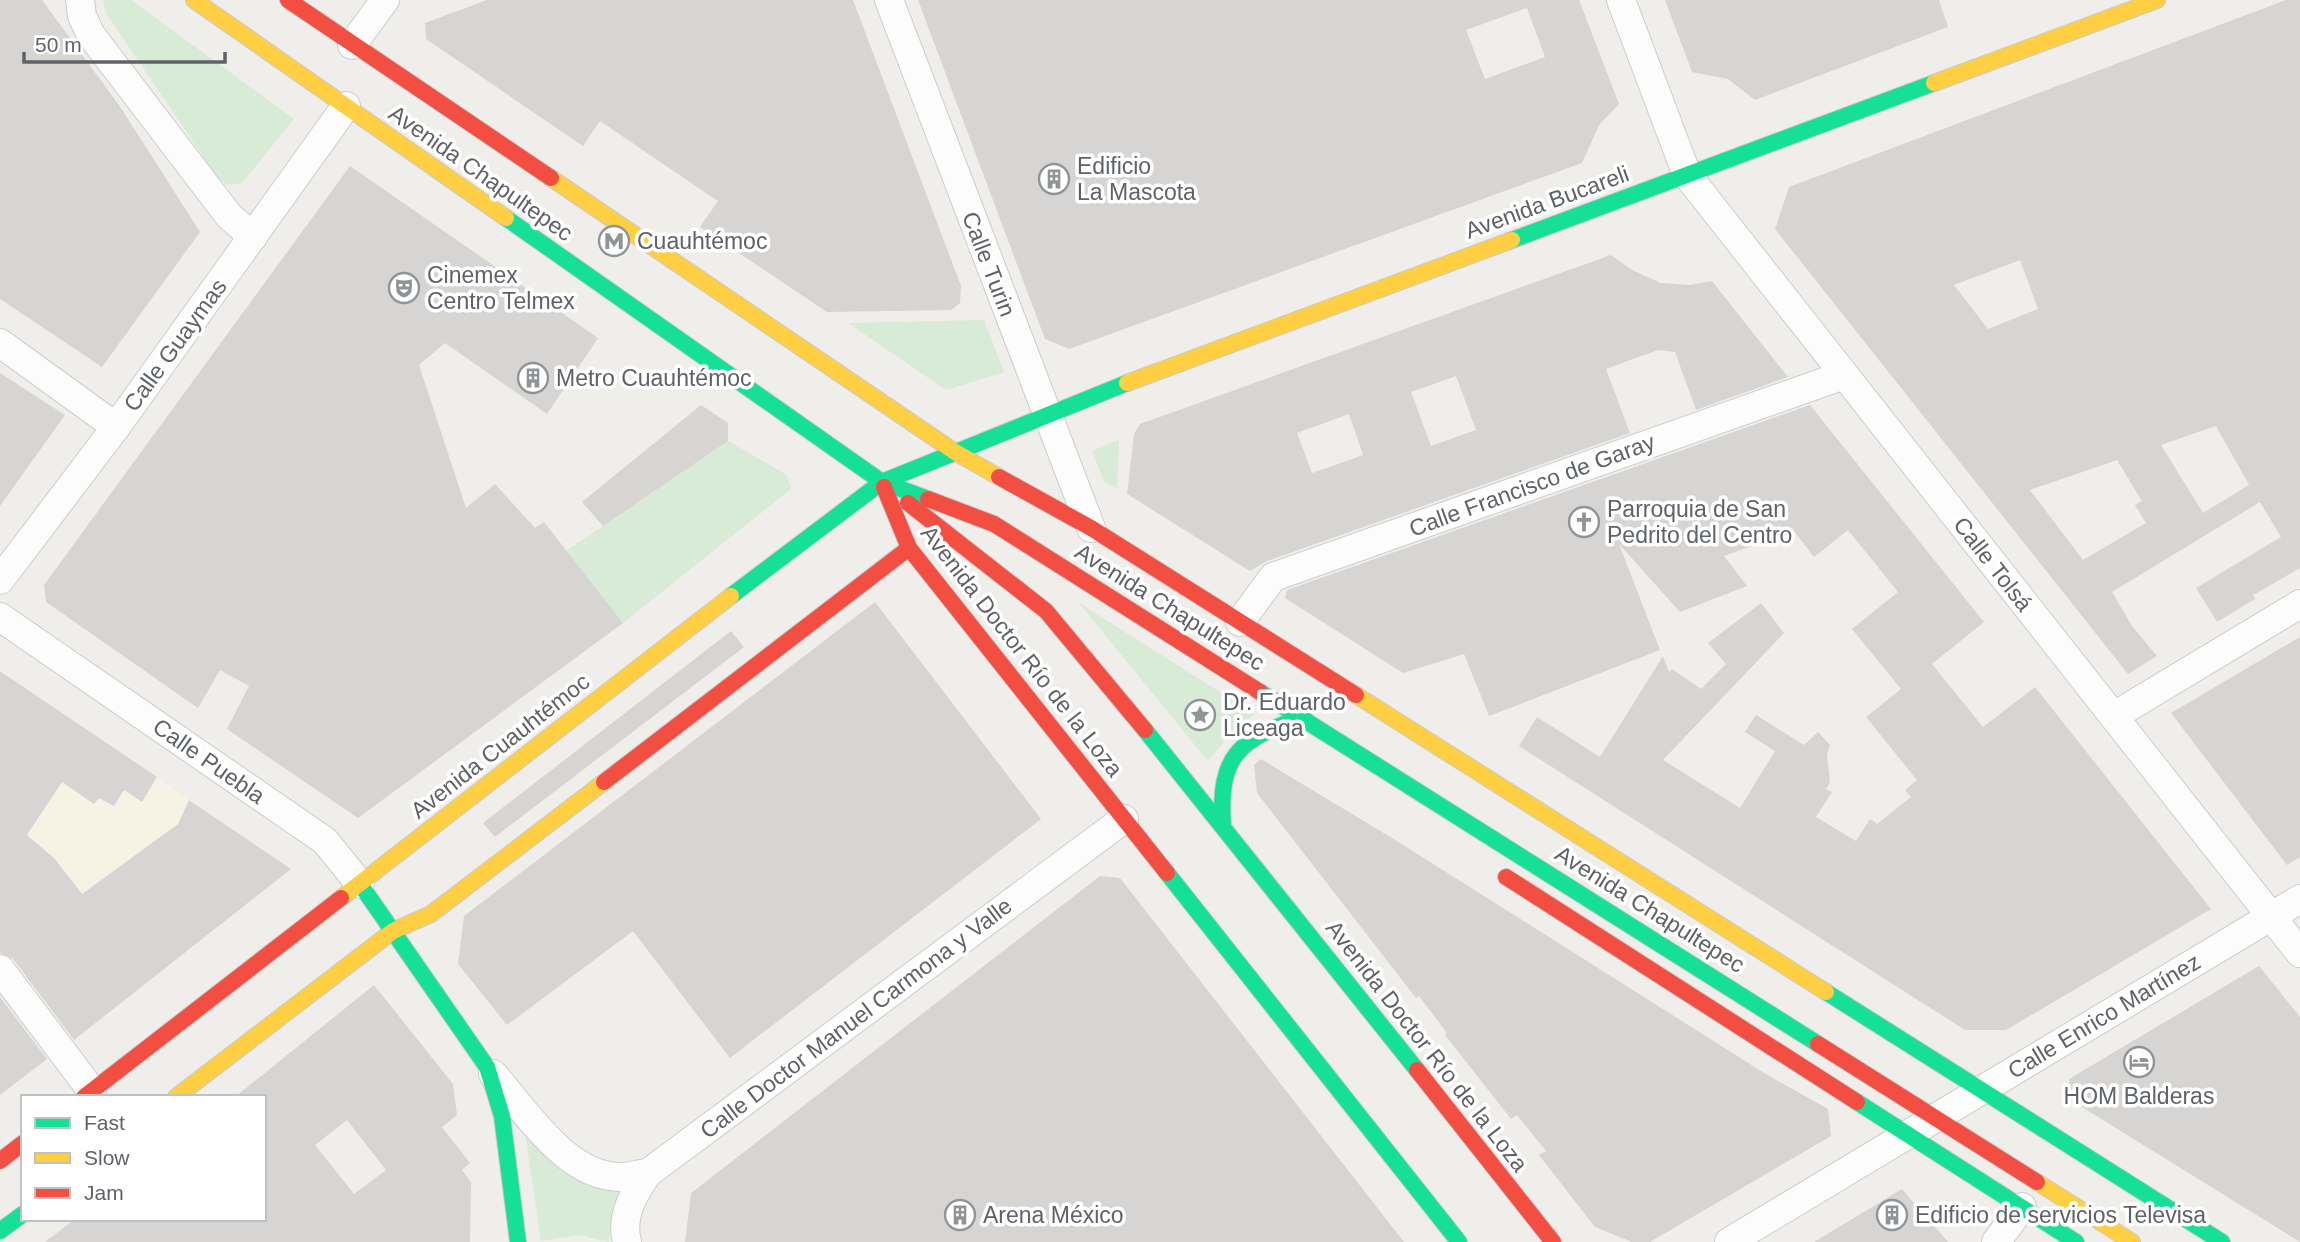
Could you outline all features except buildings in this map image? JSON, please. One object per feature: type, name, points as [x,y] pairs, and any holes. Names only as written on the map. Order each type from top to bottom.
[{"type":"main road","name":"Avenida Chapultepec","points":[[194,0],[882,482],[994,524],[1304,717],[2132,1242]]},
{"type":"main road","name":"Avenida Chapultepec","points":[[288,0],[955,452],[1091,528],[2222,1242]]},
{"type":"main road","name":"Avenida Bucareli","points":[[955,452],[1045,413],[2157,0]]},
{"type":"main road","name":"Avenida Cuauhtémoc","points":[[88,1094],[707,614],[882,482],[955,452]]},
{"type":"main road","name":"Avenida Doctor Río de la Loza","points":[[882,482],[909,548],[1459,1242]]},
{"type":"main road","name":"Avenida Doctor Río de la Loza","points":[[882,482],[1046,611],[1223,825],[1553,1242]]},
{"type":"main road","points":[[179,1095],[393,931],[431,914],[909,548]]},
{"type":"main road","points":[[1223,825],[1220,800],[1223,778],[1231,757],[1245,741],[1272,727],[1304,717]]},
{"type":"main road","points":[[1272,727],[1295,742]]},
{"type":"main road","points":[[1494,869],[2076,1242]]},
{"type":"main road","name":"Calle Puebla","points":[[360,884],[487,1067],[505,1129],[518,1242]]},
{"type":"main road","points":[[0,1161],[21,1145]]},
{"type":"main road","points":[[0,1231],[21,1215]]},
{"type":"street","points":[[80,0],[82,16],[91,34],[229,216],[253,237]]},
{"type":"street","points":[[352,45],[385,0]]},
{"type":"street","name":"Calle Turin","points":[[889,0],[1091,528]]},
{"type":"street","name":"Calle Tolsá","points":[[1621,0],[1687,175],[2300,953]]},
{"type":"street","name":"Calle Guaymas","points":[[0,580],[116,427],[346,106]]},
{"type":"street","points":[[0,343],[116,427]]},
{"type":"street","name":"Calle Francisco de Garay","points":[[1240,622],[1273,577],[1844,375]]},
{"type":"street","points":[[2114,716],[2300,604]]},
{"type":"street","name":"Calle Puebla","points":[[0,617],[325,841],[360,884]]},
{"type":"street","name":"Calle Doctor Manuel Carmona y Valle","points":[[627,1242],[625,1223],[630,1203],[648,1173],[1124,819]]},
{"type":"street","name":"Calle Enrico Martínez","points":[[1730,1242],[2300,900]]},
{"type":"street","points":[[0,970],[88,1094]]},
{"type":"street","points":[[487,1067],[554,1143],[579,1165],[603,1175],[622,1177],[648,1173]]},
{"type":"street","points":[[1996,1242],[2022,1208]]},
{"type":"shaded area","points":[[0,670],[291,869],[74,1040],[0,952]]},
{"type":"green space","points":[[103,0],[131,0],[294,119],[242,183],[228,185],[217,177],[106,13]]},
{"type":"green space","points":[[984,320],[1004,372],[946,390],[848,323]]},
{"type":"green space","points":[[1119,440],[1117,489],[1104,481],[1092,451]]},
{"type":"green space","points":[[728,441],[787,475],[791,489],[623,623],[566,551]]},
{"type":"green space","points":[[1079,603],[1255,714],[1230,734],[1208,761]]},
{"type":"green space","points":[[525,1133],[557,1166],[588,1184],[627,1186],[612,1210],[609,1242],[579,1235],[541,1241]]},
{"type":"traffic: fast","points":[[1512,240],[1934,83]]},
{"type":"traffic: fast","points":[[506,218],[882,482],[928,499]]},
{"type":"traffic: fast","points":[[731,596],[882,482],[1127,383]]},
{"type":"traffic: fast","points":[[1260,692],[1818,1044]]},
{"type":"traffic: fast","points":[[1223,825],[1225,781],[1230,765],[1238,753],[1264,733],[1304,717]]},
{"type":"traffic: fast","points":[[1145,730],[1417,1070]]},
{"type":"traffic: fast","points":[[1167,873],[1459,1242]]},
{"type":"traffic: fast","points":[[360,884],[487,1067],[502,1116],[518,1242]]},
{"type":"traffic: fast","points":[[1826,992],[2222,1242]]},
{"type":"traffic: fast","points":[[1857,1102],[2076,1242]]},
{"type":"traffic: fast","points":[[0,1231],[21,1215]]},
{"type":"traffic: slow","points":[[194,0],[506,218]]},
{"type":"traffic: slow","points":[[1934,83],[2157,0]]},
{"type":"traffic: slow","points":[[551,178],[955,452],[999,477]]},
{"type":"traffic: slow","points":[[1127,383],[1512,240]]},
{"type":"traffic: slow","points":[[341,898],[731,596]]},
{"type":"traffic: slow","points":[[1356,695],[1826,992]]},
{"type":"traffic: slow","points":[[179,1095],[393,931],[431,914],[604,782]]},
{"type":"traffic: slow","points":[[2037,1182],[2132,1242]]},
{"type":"traffic: jam","points":[[288,0],[551,178]]},
{"type":"traffic: jam","points":[[999,477],[1091,528],[1356,695]]},
{"type":"traffic: jam","points":[[884,487],[909,548],[1167,873]]},
{"type":"traffic: jam","points":[[928,499],[994,524],[1260,692]]},
{"type":"traffic: jam","points":[[908,503],[1046,611],[1145,730]]},
{"type":"traffic: jam","points":[[604,782],[909,548]]},
{"type":"traffic: jam","points":[[1506,877],[1857,1102]]},
{"type":"traffic: jam","points":[[87,1095],[341,898]]},
{"type":"traffic: jam","points":[[1818,1044],[2037,1182]]},
{"type":"traffic: jam","points":[[1417,1070],[1553,1242]]},
{"type":"traffic: jam","points":[[0,1161],[21,1145]]},
{"type":"place","name":"Edificio La Mascota","points":[[1054,179]]},
{"type":"place","name":"Cuauhtémoc","points":[[614,241]]},
{"type":"place","name":"Cinemex Centro Telmex","points":[[404,288]]},
{"type":"place","name":"Metro Cuauhtémoc","points":[[533,378]]},
{"type":"place","name":"Parroquia de San Pedrito del Centro","points":[[1584,522]]},
{"type":"place","name":"Dr. Eduardo Liceaga","points":[[1200,715]]},
{"type":"place","name":"HOM Balderas","points":[[2139,1062]]},
{"type":"place","name":"Arena México","points":[[960,1215]]},
{"type":"place","name":"Edificio de servicios Televisa","points":[[1892,1215]]}]
